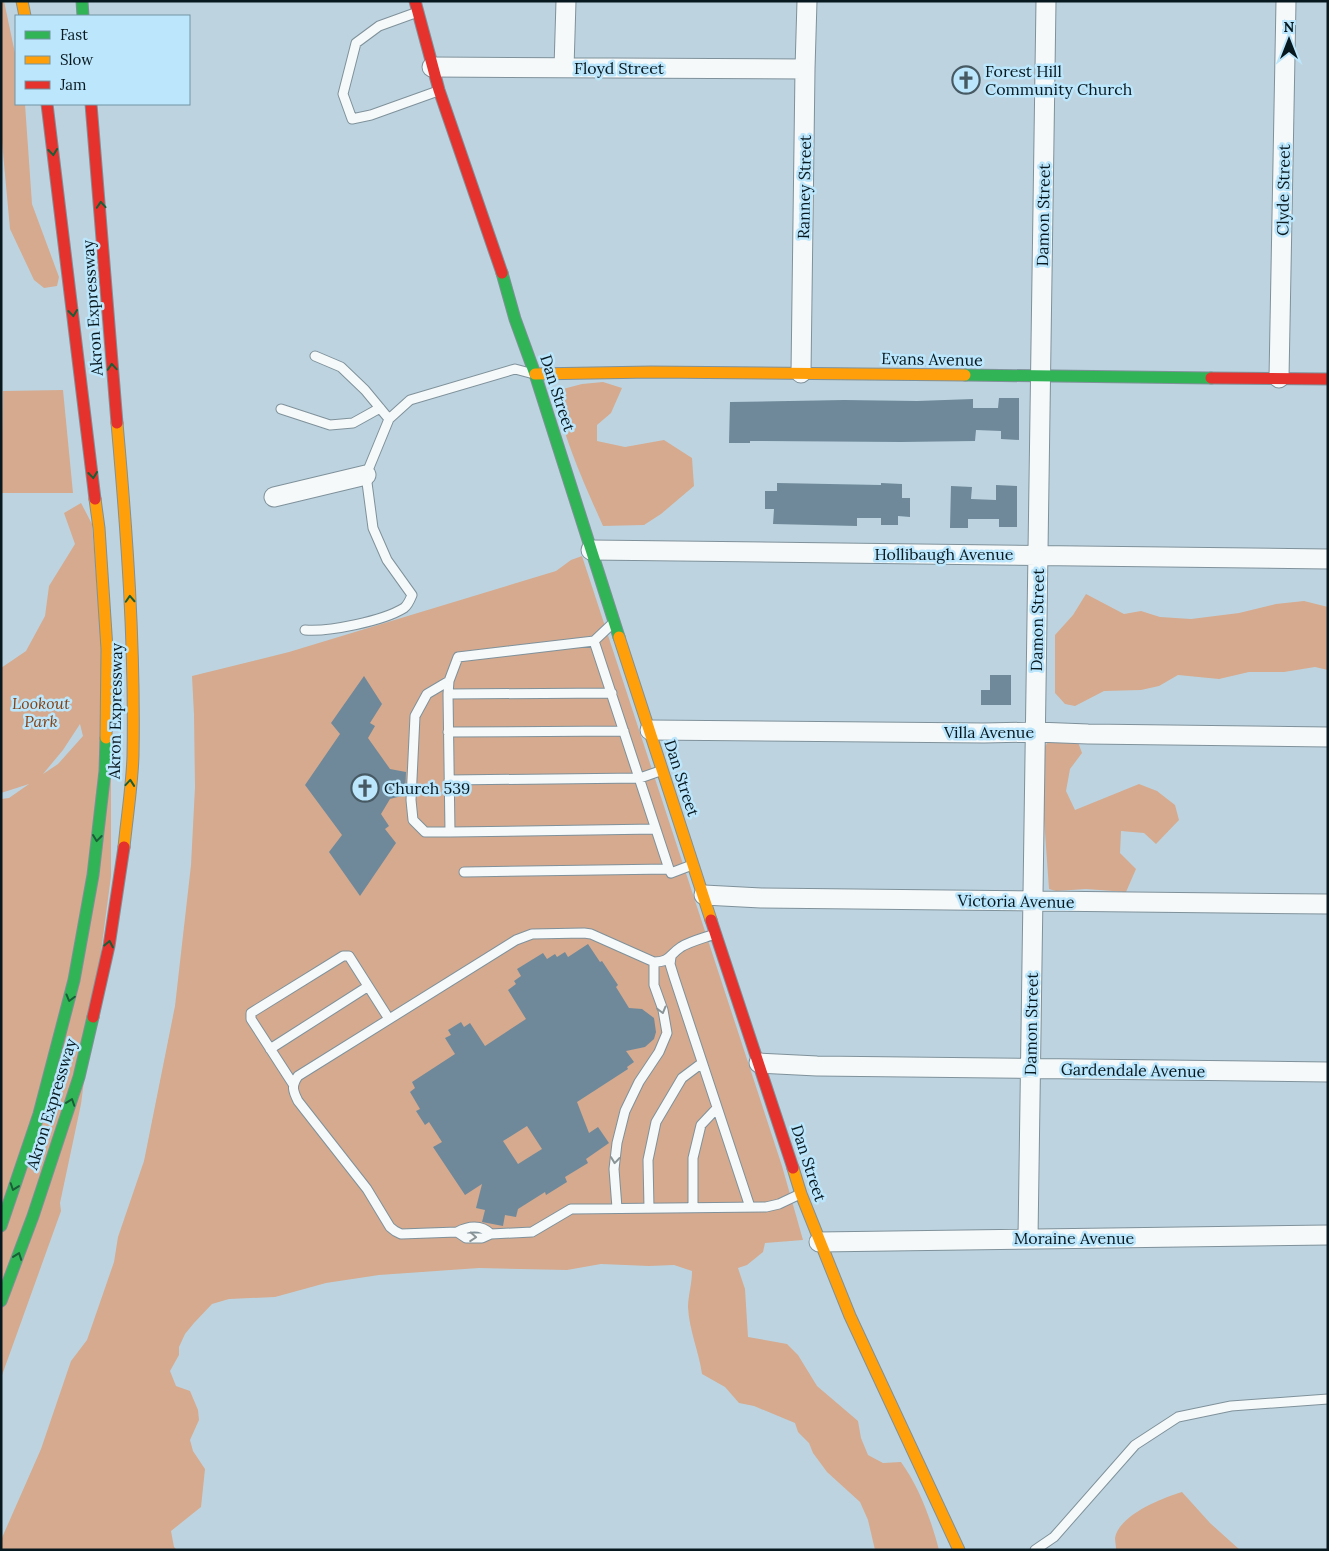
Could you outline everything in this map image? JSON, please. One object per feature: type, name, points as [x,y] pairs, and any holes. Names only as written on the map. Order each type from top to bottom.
[{"type":"main road","points":[[22,1],[26,15]]},
{"type":"main road","points":[[82,1],[83,15]]},
{"type":"main road","name":"Dan Street","points":[[416,6],[439,90],[535,374],[801,1194],[819,1242],[872,1364],[959,1550]]},
{"type":"main road","name":"Akron Expressway","points":[[1,1226],[39,1114],[74,980],[93,875],[105,771],[107,649],[99,528],[47,105]]},
{"type":"main road","name":"Akron Expressway","points":[[1,1301],[33,1216],[79,1077],[109,946],[124,852],[133,758],[132,647],[126,526],[91,105]]},
{"type":"main road","name":"Evans Avenue","points":[[535,374],[557,372],[801,373],[1328,380]]},
{"type":"street","points":[[564,68],[566,1]]},
{"type":"street","name":"Ranney Street","points":[[801,373],[807,1]]},
{"type":"street","name":"Damon Street","points":[[1028,1238],[1046,1]]},
{"type":"street","name":"Clyde Street","points":[[1279,378],[1286,1]]},
{"type":"street","name":"Floyd Street","points":[[432,67],[805,69]]},
{"type":"street","points":[[274,497],[366,475]]},
{"type":"street","name":"Hollibaugh Avenue","points":[[591,550],[1328,559]]},
{"type":"street","name":"Villa Avenue","points":[[650,730],[1036,732],[1328,737]]},
{"type":"street","name":"Victoria Avenue","points":[[704,895],[761,898],[1033,902],[1328,904]]},
{"type":"street","name":"Gardendale Avenue","points":[[759,1063],[817,1066],[1328,1072]]},
{"type":"street","name":"Moraine Avenue","points":[[819,1242],[1328,1235]]},
{"type":"lane","points":[[416,6],[379,26],[356,43],[343,94],[352,119],[371,115],[439,90]]},
{"type":"lane","points":[[315,356],[341,367],[365,390],[389,420]]},
{"type":"lane","points":[[305,630],[314,631],[340,628],[388,615],[405,607],[412,595],[387,560],[373,528],[366,475],[389,420],[410,400],[515,369],[535,374]]},
{"type":"lane","points":[[281,409],[330,425],[353,423],[380,408]]},
{"type":"lane","points":[[450,832],[448,694],[449,681],[458,657],[594,641],[614,622]]},
{"type":"lane","points":[[594,641],[671,873],[694,865]]},
{"type":"lane","points":[[449,681],[427,694],[415,716],[411,800],[413,820],[424,832],[656,829]]},
{"type":"lane","points":[[448,694],[612,693]]},
{"type":"lane","points":[[448,732],[624,731]]},
{"type":"lane","points":[[449,780],[640,778],[663,770]]},
{"type":"lane","points":[[464,872],[669,868]]},
{"type":"lane","points":[[292,1084],[298,1076],[389,1018],[525,936],[591,934],[654,962],[663,962],[672,957],[680,948],[691,942],[716,934]]},
{"type":"lane","points":[[389,1018],[367,987],[349,956],[343,956],[251,1013],[251,1019],[292,1084],[298,1101],[367,1189],[390,1227],[401,1234],[457,1232],[466,1227],[486,1229],[491,1234],[532,1232],[571,1209],[766,1207],[779,1204],[801,1194]]},
{"type":"lane","points":[[672,957],[670,964],[674,977],[750,1207]]},
{"type":"lane","points":[[617,1208],[614,1169],[617,1143],[625,1112],[639,1082],[659,1052],[667,1034],[663,1010],[654,985],[654,962]]},
{"type":"lane","points":[[270,1049],[367,987]]},
{"type":"lane","points":[[649,1208],[648,1160],[656,1122],[682,1078],[702,1063]]},
{"type":"lane","points":[[693,1207],[693,1158],[699,1133],[702,1125],[717,1108]]},
{"type":"lane","points":[[1035,1550],[1054,1537],[1135,1445],[1178,1417],[1231,1406],[1328,1400]]},
{"type":"green space","points":[[1,1],[4,1],[15,53],[15,105],[25,105],[32,204],[59,277],[57,286],[44,288],[34,280],[10,229],[1,131]]},
{"type":"green space","points":[[603,382],[622,388],[611,413],[597,425],[597,441],[625,447],[664,440],[692,458],[694,486],[661,514],[644,525],[603,526],[574,458],[561,419],[558,402],[559,390],[582,384]]},
{"type":"green space","points":[[63,390],[73,493],[1,493],[3,391]]},
{"type":"green space","name":"Lookout Park","points":[[81,503],[92,524],[111,765],[111,876],[81,1104],[60,1203],[61,1211],[1,1378],[1,799],[9,798],[29,784],[1,793],[1,668],[26,651],[45,616],[49,586],[75,544],[64,513]],"holes":[[[80,724],[83,736],[58,764],[43,774],[63,750]]]},
{"type":"green space","points":[[582,556],[782,1166],[803,1240],[765,1243],[763,1252],[747,1265],[738,1268],[745,1289],[748,1337],[787,1344],[798,1355],[817,1386],[858,1421],[861,1438],[868,1455],[883,1463],[901,1462],[924,1504],[939,1550],[875,1550],[868,1520],[860,1502],[827,1472],[813,1453],[809,1443],[798,1432],[795,1423],[754,1406],[739,1403],[725,1387],[702,1374],[689,1316],[688,1303],[692,1271],[674,1265],[601,1264],[567,1270],[479,1268],[379,1275],[326,1283],[275,1297],[229,1299],[212,1304],[185,1334],[179,1347],[179,1355],[170,1371],[176,1386],[190,1391],[198,1410],[199,1420],[190,1440],[193,1451],[205,1469],[201,1507],[171,1531],[174,1547],[177,1550],[1,1550],[1,1540],[41,1449],[71,1361],[87,1340],[114,1262],[118,1237],[144,1161],[175,1006],[191,865],[195,787],[192,676],[289,652],[556,571],[571,560]]},
{"type":"green space","points":[[1086,594],[1124,614],[1141,611],[1160,617],[1191,619],[1239,613],[1276,604],[1304,601],[1328,607],[1328,670],[1315,667],[1284,672],[1249,672],[1219,679],[1178,675],[1159,686],[1141,690],[1104,691],[1075,706],[1065,704],[1055,693],[1055,635],[1073,615]]},
{"type":"green space","points":[[1049,739],[1078,742],[1082,753],[1070,769],[1066,791],[1075,810],[1139,784],[1157,791],[1175,805],[1179,820],[1156,844],[1144,833],[1121,831],[1120,853],[1136,869],[1126,892],[1086,889],[1056,891],[1049,889],[1043,805],[1043,751]]},
{"type":"green space","points":[[1182,1492],[1210,1523],[1240,1550],[1116,1550],[1115,1538],[1124,1522],[1153,1503]]},
{"type":"building","points":[[999,398],[1019,398],[1019,440],[1001,439],[1001,431],[976,430],[975,441],[750,441],[750,443],[729,443],[730,402],[973,399],[973,408],[998,408]]},
{"type":"building","points":[[777,483],[902,484],[902,498],[910,498],[910,517],[898,516],[898,525],[881,525],[881,518],[857,518],[857,526],[773,524],[774,509],[765,509],[765,491],[777,491]]},
{"type":"building","points":[[996,485],[1017,486],[1017,527],[999,527],[999,519],[968,519],[968,528],[950,528],[951,486],[972,487],[971,499],[996,500]]},
{"type":"building","points":[[990,675],[1011,675],[1011,705],[981,705],[981,690],[990,690]]},
{"type":"building","name":"Church 539","points":[[364,676],[382,704],[370,723],[375,726],[368,738],[390,769],[406,772],[405,795],[390,799],[381,814],[389,826],[385,829],[396,843],[360,896],[329,852],[342,835],[305,785],[340,734],[331,723]]},
{"type":"building","points":[[588,944],[618,985],[616,987],[629,1008],[642,1009],[654,1018],[656,1032],[654,1039],[645,1047],[626,1051],[634,1062],[627,1067],[628,1069],[577,1102],[589,1133],[598,1127],[609,1143],[586,1159],[588,1163],[565,1177],[567,1182],[546,1195],[545,1192],[518,1209],[516,1217],[505,1215],[503,1226],[482,1222],[485,1210],[476,1208],[482,1184],[465,1195],[433,1147],[442,1142],[429,1122],[425,1125],[416,1111],[420,1109],[410,1092],[415,1088],[412,1082],[455,1054],[445,1038],[451,1035],[448,1030],[461,1022],[464,1027],[470,1023],[485,1046],[526,1019],[508,990],[516,984],[514,981],[521,976],[517,969],[543,953],[547,959],[555,954],[557,957],[565,952],[568,957]],"holes":[[[527,1126],[542,1149],[518,1164],[503,1141]]]},
{"type":"traffic: fast","points":[[82,1],[83,15]]},
{"type":"traffic: fast","points":[[502,273],[515,319],[535,374],[619,637]]},
{"type":"traffic: fast","points":[[965,375],[1211,378]]},
{"type":"traffic: fast","points":[[1,1226],[39,1114],[74,980],[93,875],[105,771],[106,738]]},
{"type":"traffic: fast","points":[[1,1301],[33,1216],[79,1077],[93,1017]]},
{"type":"traffic: slow","points":[[22,1],[25,15]]},
{"type":"traffic: slow","points":[[535,374],[651,372],[965,375]]},
{"type":"traffic: slow","points":[[117,423],[127,548],[133,673],[131,790],[124,847]]},
{"type":"traffic: slow","points":[[95,499],[99,528],[107,649],[106,738]]},
{"type":"traffic: slow","points":[[619,637],[711,920]]},
{"type":"traffic: slow","points":[[793,1168],[801,1194],[850,1316],[959,1550]]},
{"type":"traffic: jam","points":[[415,1],[439,90],[502,273]]},
{"type":"traffic: jam","points":[[47,105],[95,499]]},
{"type":"traffic: jam","points":[[91,105],[117,423]]},
{"type":"traffic: jam","points":[[1211,378],[1328,379]]},
{"type":"traffic: jam","points":[[93,1017],[109,946],[124,847]]},
{"type":"traffic: jam","points":[[711,920],[793,1168]]},
{"type":"place","name":"Forest Hill Community Church","points":[[966,80]]},
{"type":"place","name":"Church 539","points":[[365,788]]}]
